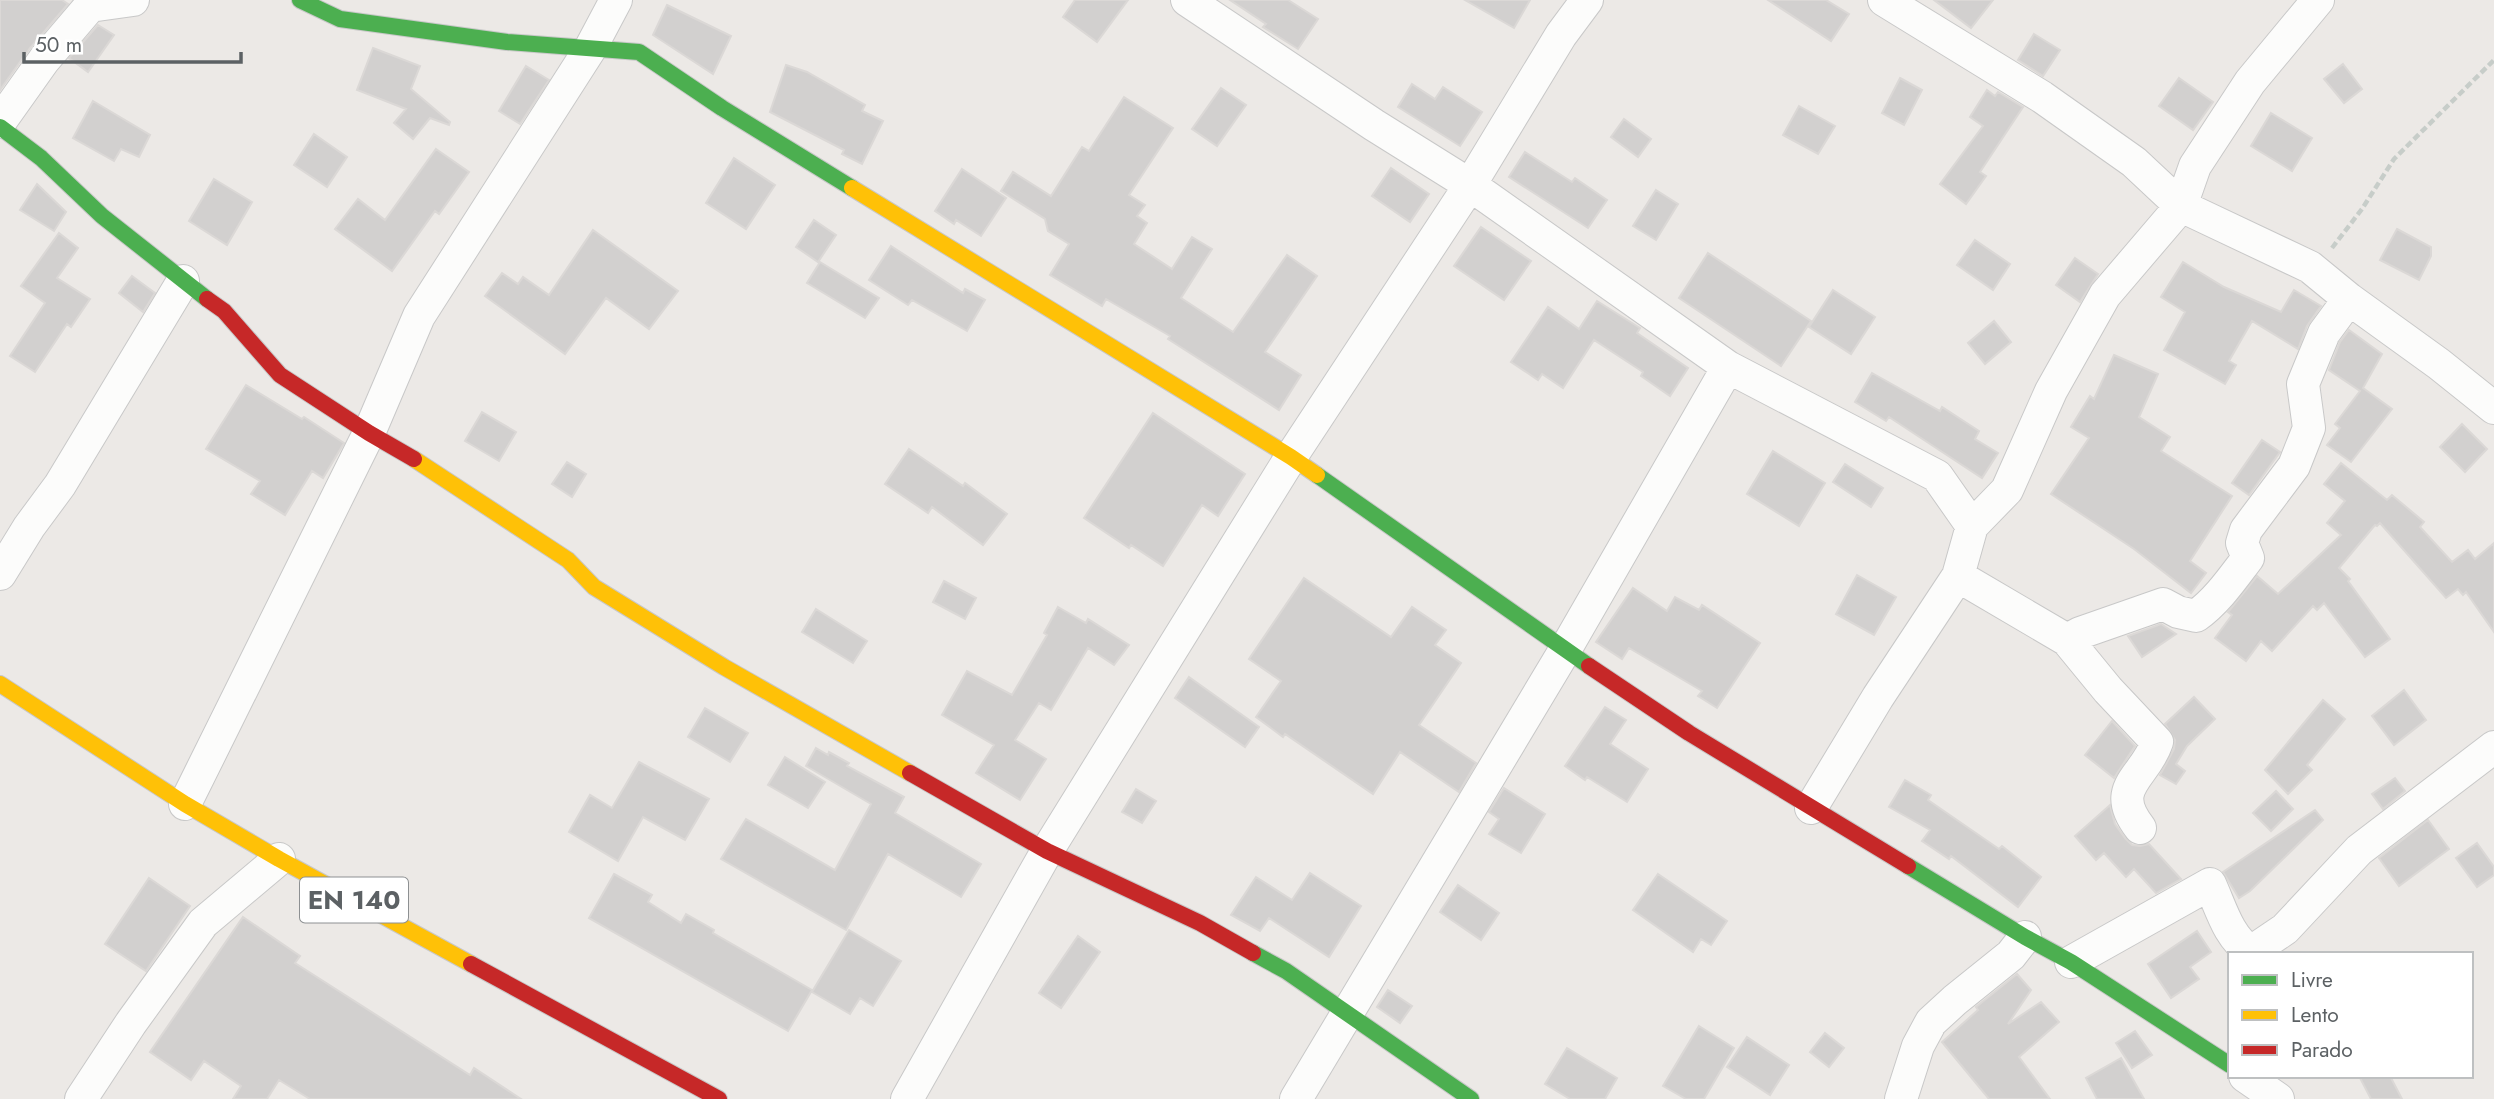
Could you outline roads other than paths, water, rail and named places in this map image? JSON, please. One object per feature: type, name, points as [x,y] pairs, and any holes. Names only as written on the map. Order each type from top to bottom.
[{"type":"street","points":[[133,0],[90,6],[44,60],[0,124],[41,158],[102,216],[224,311],[281,375],[568,560],[594,587],[649,622],[1047,851],[1200,923],[1286,971],[1471,1099]]},
{"type":"street","points":[[299,0],[340,19],[507,42],[639,52],[722,108],[1291,457],[1565,650],[1689,733],[2025,937],[2071,962],[2228,1064]]},
{"type":"street","points":[[185,804],[369,433],[419,316],[590,49],[616,0]]},
{"type":"street","points":[[1187,0],[1374,125],[1470,185],[1728,367],[1937,476],[1972,526]]},
{"type":"street","points":[[907,1099],[1047,851],[1291,457],[1470,185],[1561,35],[1587,0]]},
{"type":"street","points":[[1884,0],[2042,97],[2134,162],[2181,206],[2310,267],[2494,408]]},
{"type":"street","points":[[1811,808],[1878,697],[1958,576],[1972,526],[2007,490],[2051,391],[2105,295],[2181,206],[2195,166],[2250,82],[2318,0]]},
{"type":"street","points":[[0,573],[60,485],[183,281]]},
{"type":"street","points":[[2067,640],[2163,604],[2178,612],[2196,616],[2208,608],[2229,583],[2248,558],[2242,543],[2246,530],[2294,466],[2309,428],[2303,384],[2324,333],[2349,299]]},
{"type":"street","points":[[1296,1099],[1565,650],[1728,367]]},
{"type":"street","points":[[1958,576],[2067,640],[2108,690],[2157,742],[2152,757],[2134,778],[2126,803],[2130,816],[2140,828]]},
{"type":"street","name":"EN 140","points":[[0,684],[185,804],[279,859],[719,1099]]},
{"type":"street","points":[[2071,962],[2210,884],[2238,944],[2251,952],[2285,929],[2359,850],[2494,747]]},
{"type":"street","points":[[82,1099],[131,1023],[203,923],[279,859]]},
{"type":"street","points":[[1901,1099],[1918,1046],[1931,1023],[2011,955],[2025,937]]},
{"type":"street","points":[[2248,1078],[2278,1099]]}]
